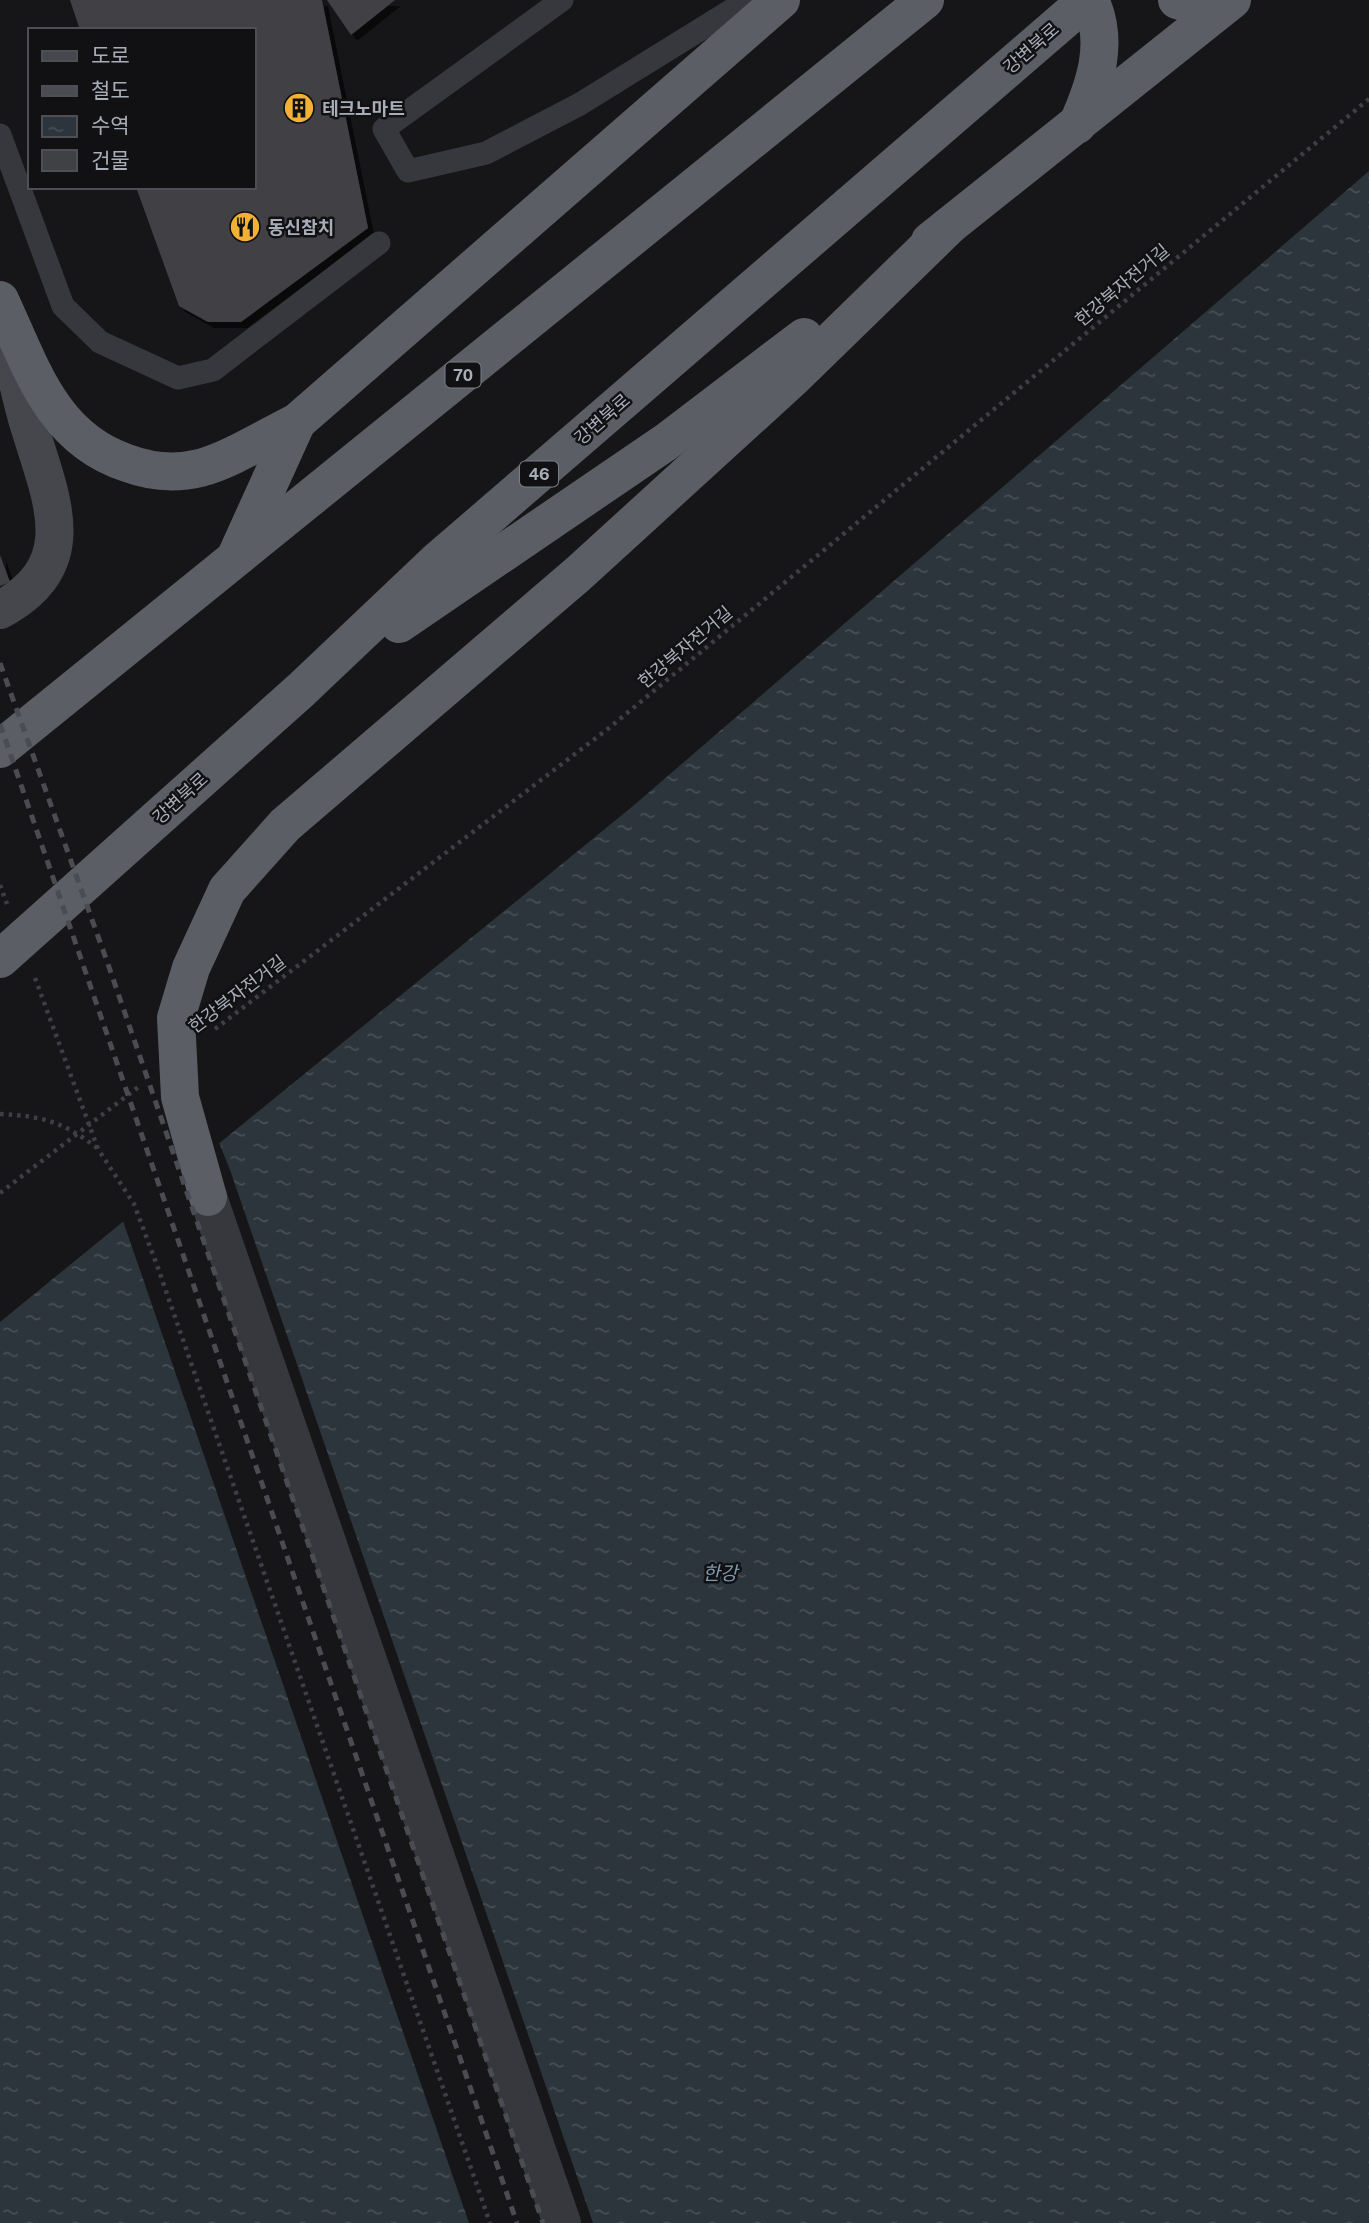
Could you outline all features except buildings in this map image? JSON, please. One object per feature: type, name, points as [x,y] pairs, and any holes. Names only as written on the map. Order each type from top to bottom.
[{"type":"highway","points":[[0,303],[48,401],[78,437],[110,458],[141,468],[173,473],[203,468],[298,422],[781,0]]},
{"type":"highway","name":"70","points":[[0,749],[925,0]]},
{"type":"highway","points":[[1077,126],[1094,88],[1100,51],[1098,17],[1088,0]]},
{"type":"highway","name":"강변북로","points":[[15,962],[436,562],[1088,0]]},
{"type":"highway","points":[[1177,0],[1194,5],[1229,3]]},
{"type":"highway","points":[[302,690],[666,442],[949,226],[1229,3]]},
{"type":"highway","points":[[208,1197],[180,1097],[176,1018],[191,968],[227,890],[285,825],[578,574],[793,377],[949,226]]},
{"type":"highway","points":[[234,561],[298,422]]},
{"type":"main road","points":[[0,303],[30,430],[47,480],[57,534],[46,569],[22,599],[0,610]]},
{"type":"street","points":[[208,1197],[562,2223]]},
{"type":"lane","points":[[562,0],[384,129],[408,171],[486,153],[580,104],[748,0]]},
{"type":"lane","points":[[0,135],[63,306],[100,342],[178,378],[214,370],[379,243]]},
{"type":"path","name":"한강북자전거길","points":[[210,1032],[609,728],[1369,99]]},
{"type":"path","points":[[0,885],[8,908]]},
{"type":"path","points":[[15,962],[98,1149],[134,1204],[490,2223]]},
{"type":"path","points":[[0,1193],[144,1083]]},
{"type":"path","points":[[0,1114],[24,1115],[62,1124],[98,1149]]},
{"type":"water","name":"한강","points":[[1369,171],[1369,2223],[0,2223],[0,1322],[633,806]]},
{"type":"pier","points":[[218,1140],[593,2223],[469,2223],[122,1218]]},
{"type":"railway","points":[[0,663],[109,967],[543,2223]]},
{"type":"railway","points":[[0,724],[517,2223]]},
{"type":"place","name":"테크노마트","points":[[299,108]]},
{"type":"place","name":"동신참치","points":[[245,227]]}]
